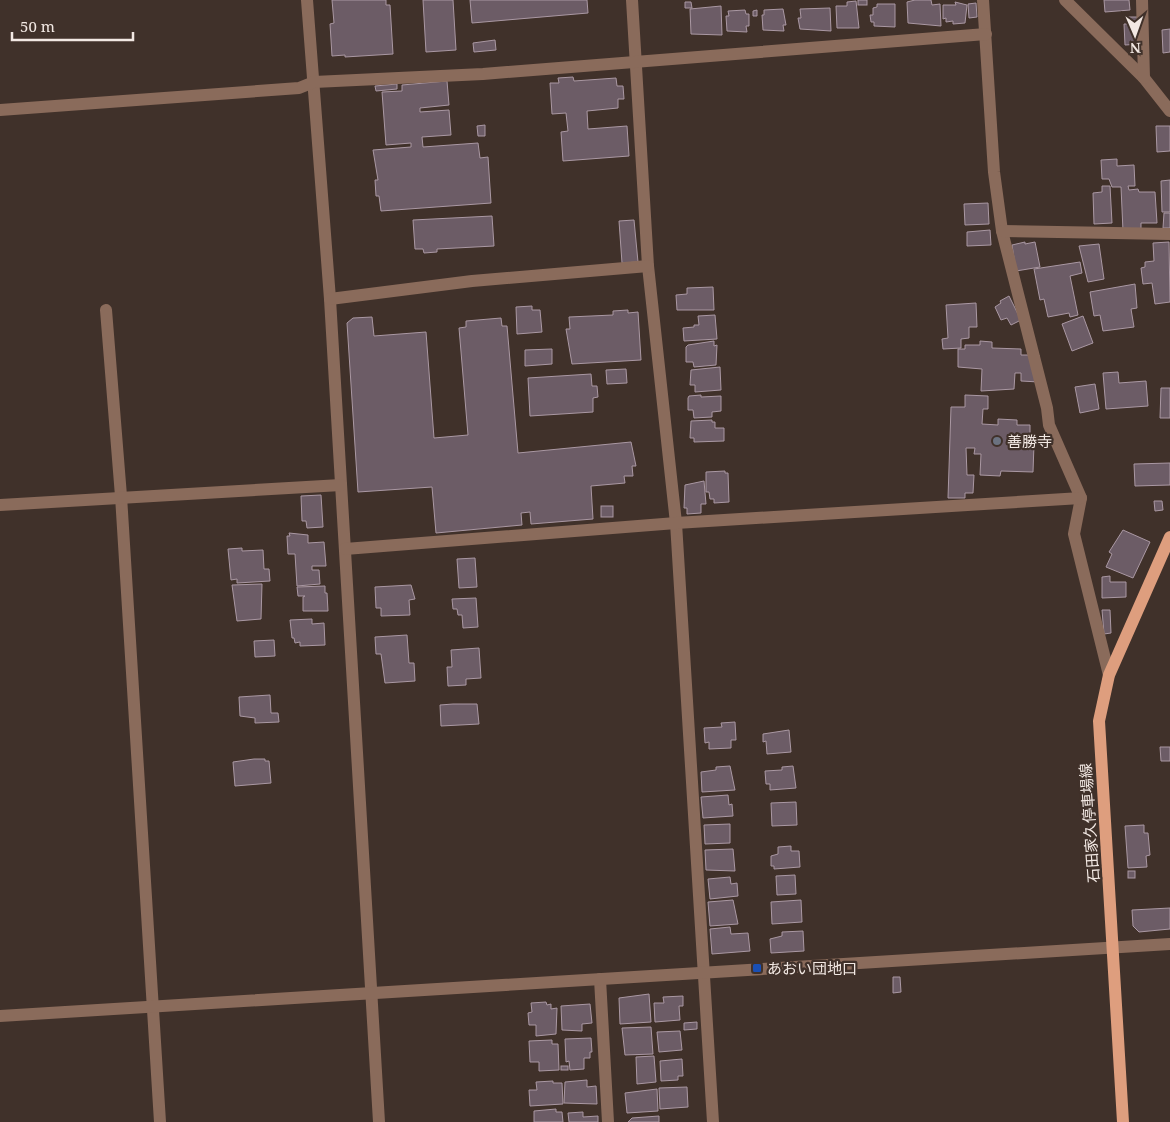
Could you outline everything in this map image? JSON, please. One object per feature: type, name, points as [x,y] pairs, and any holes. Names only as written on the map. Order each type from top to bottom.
[{"type":"main road","name":"石田家久停車場線","points":[[1123,1122],[1099,721],[1109,675],[1170,537]]},
{"type":"street","points":[[307,0],[330,298],[380,1122]]},
{"type":"street","points":[[632,0],[648,266],[676,523],[713,1122]]},
{"type":"street","points":[[983,0],[994,172],[1002,231],[1049,425],[1081,498],[1074,534],[1109,675]]},
{"type":"street","points":[[1065,0],[1144,78],[1170,111]]},
{"type":"street","points":[[1142,0],[1144,78]]},
{"type":"street","points":[[0,110],[299,88],[314,82],[484,74],[986,34]]},
{"type":"street","points":[[1002,231],[1170,234]]},
{"type":"street","points":[[330,298],[472,281],[648,266]]},
{"type":"street","points":[[106,310],[121,496],[160,1122]]},
{"type":"street","points":[[0,505],[121,496],[341,484]]},
{"type":"street","points":[[345,549],[676,523],[1081,498]]},
{"type":"street","points":[[0,1016],[1170,944]]},
{"type":"street","points":[[600,979],[608,1122]]},
{"type":"building","points":[[332,0],[386,0],[386,5],[390,5],[393,54],[332,56],[330,24],[334,23]]},
{"type":"building","points":[[423,0],[453,0],[456,50],[426,52]]},
{"type":"building","points":[[470,0],[587,0],[588,13],[472,23]]},
{"type":"building","points":[[858,0],[867,0],[867,5],[858,5]]},
{"type":"building","points":[[931,0],[932,5],[940,4],[941,26],[908,23],[907,2]]},
{"type":"building","points":[[1104,0],[1129,0],[1130,10],[1105,12]]},
{"type":"building","points":[[856,1],[859,28],[837,28],[836,6],[847,6],[847,2]]},
{"type":"building","points":[[685,2],[691,2],[692,8],[685,8]]},
{"type":"building","points":[[955,2],[967,5],[965,23],[953,24],[953,21],[946,22],[946,18],[943,19],[943,5],[956,5]]},
{"type":"building","points":[[976,3],[977,17],[969,18],[968,4]]},
{"type":"building","points":[[877,4],[895,4],[895,27],[874,26],[870,15],[873,15],[873,8],[877,7]]},
{"type":"building","points":[[721,6],[722,35],[691,34],[690,9]]},
{"type":"building","points":[[830,8],[831,31],[800,29],[798,18],[801,18],[800,9]]},
{"type":"building","points":[[783,9],[786,25],[783,25],[784,31],[763,30],[762,15],[764,15],[764,10]]},
{"type":"building","points":[[745,10],[746,14],[749,14],[749,26],[746,26],[747,32],[727,31],[726,16],[729,16],[728,11]]},
{"type":"building","points":[[757,10],[757,16],[753,16],[753,11]]},
{"type":"building","points":[[1128,17],[1140,17],[1142,44],[1125,45],[1124,24],[1128,24]]},
{"type":"building","points":[[1170,29],[1170,52],[1163,53],[1162,30]]},
{"type":"building","points":[[495,40],[496,50],[474,52],[473,43]]},
{"type":"building","points":[[573,77],[574,81],[616,78],[617,86],[623,86],[624,99],[618,99],[618,108],[587,111],[588,129],[627,126],[629,156],[563,161],[561,132],[568,131],[566,113],[552,114],[550,83],[559,83],[558,78]]},
{"type":"building","points":[[447,81],[449,105],[420,108],[420,112],[449,110],[451,135],[422,137],[423,147],[478,143],[480,158],[488,157],[491,203],[381,211],[379,196],[376,196],[375,180],[378,180],[373,150],[411,147],[411,143],[386,145],[382,92],[402,91],[402,85]]},
{"type":"building","points":[[397,84],[397,89],[376,91],[375,86]]},
{"type":"building","points":[[485,125],[485,136],[478,136],[477,126]]},
{"type":"building","points":[[1156,126],[1170,126],[1170,151],[1157,152]]},
{"type":"building","points":[[1117,159],[1117,166],[1134,165],[1135,186],[1128,186],[1129,190],[1138,189],[1139,192],[1155,192],[1157,223],[1141,223],[1141,230],[1123,231],[1121,187],[1112,187],[1109,179],[1102,179],[1101,160]]},
{"type":"building","points":[[1170,180],[1170,212],[1162,212],[1161,181]]},
{"type":"building","points":[[1102,186],[1110,186],[1112,223],[1094,224],[1093,193],[1102,192]]},
{"type":"building","points":[[988,203],[989,224],[965,225],[964,204]]},
{"type":"building","points":[[1164,213],[1170,213],[1170,228],[1163,228]]},
{"type":"building","points":[[492,216],[494,246],[437,249],[437,252],[424,253],[423,249],[415,249],[413,220]]},
{"type":"building","points":[[634,220],[638,262],[622,263],[619,221]]},
{"type":"building","points":[[990,230],[991,245],[967,246],[967,232]]},
{"type":"building","points":[[1025,242],[1025,244],[1035,242],[1040,267],[1016,271],[1012,245]]},
{"type":"building","points":[[1169,242],[1170,302],[1155,304],[1152,283],[1143,284],[1141,268],[1145,267],[1145,262],[1154,261],[1153,243]]},
{"type":"building","points":[[1099,244],[1104,279],[1088,282],[1079,246]]},
{"type":"building","points":[[1080,262],[1082,273],[1070,276],[1078,315],[1070,317],[1069,313],[1048,317],[1044,299],[1040,300],[1034,269]]},
{"type":"building","points":[[1135,284],[1137,308],[1131,309],[1134,327],[1103,331],[1100,315],[1094,316],[1090,292]]},
{"type":"building","points":[[713,287],[714,310],[677,310],[676,295],[687,294],[687,288]]},
{"type":"building","points":[[1009,296],[1021,320],[1011,325],[1007,318],[1001,320],[995,307],[1001,303],[1000,301]]},
{"type":"building","points":[[976,303],[977,327],[969,327],[969,338],[961,339],[961,348],[943,349],[942,339],[948,338],[946,305]]},
{"type":"building","points":[[532,306],[532,310],[540,310],[542,332],[517,334],[516,307]]},
{"type":"building","points":[[628,310],[628,313],[638,312],[641,360],[572,364],[566,329],[570,329],[569,317],[613,315],[613,311]]},
{"type":"building","points":[[715,315],[717,339],[684,341],[683,328],[699,325],[698,316]]},
{"type":"building","points":[[1083,316],[1093,343],[1072,351],[1062,324]]},
{"type":"building","points":[[372,317],[374,336],[426,332],[434,438],[468,435],[459,328],[466,327],[466,321],[501,318],[502,326],[507,326],[518,453],[631,442],[636,466],[632,466],[633,476],[624,476],[625,483],[591,486],[593,519],[531,524],[530,512],[521,513],[522,525],[436,533],[432,487],[358,492],[347,323],[353,318]]},
{"type":"building","points":[[714,341],[714,346],[717,345],[716,365],[694,367],[693,362],[686,362],[686,347],[688,345]]},
{"type":"building","points":[[980,341],[992,342],[992,348],[1021,349],[1021,355],[1039,355],[1039,382],[1021,381],[1021,373],[1015,373],[1014,389],[981,391],[982,369],[958,367],[958,349],[965,349],[965,345],[980,345]]},
{"type":"building","points":[[552,349],[552,364],[525,366],[525,350]]},
{"type":"building","points":[[720,367],[721,390],[695,392],[695,385],[690,385],[691,370]]},
{"type":"building","points":[[626,369],[627,383],[607,384],[606,370]]},
{"type":"building","points":[[1118,372],[1119,383],[1146,381],[1148,406],[1106,409],[1103,373]]},
{"type":"building","points":[[591,374],[592,386],[597,386],[598,397],[593,398],[593,412],[530,416],[528,378]]},
{"type":"building","points":[[1095,384],[1099,409],[1080,413],[1075,387]]},
{"type":"building","points":[[1161,388],[1170,388],[1170,418],[1160,418]]},
{"type":"building","points":[[701,395],[701,397],[721,396],[721,411],[712,412],[712,417],[694,418],[693,410],[688,410],[688,398],[689,396]]},
{"type":"building","points":[[965,395],[988,396],[988,409],[983,409],[982,424],[998,425],[998,419],[1017,420],[1017,425],[1030,425],[1030,444],[1034,444],[1033,472],[1001,471],[1000,476],[980,475],[981,454],[974,454],[975,448],[966,448],[967,475],[974,475],[973,493],[965,493],[965,498],[948,498],[951,407],[965,407]]},
{"type":"building","points":[[712,420],[712,422],[715,422],[715,428],[724,428],[724,441],[694,442],[694,438],[690,438],[691,421]]},
{"type":"building","points":[[1170,463],[1170,485],[1135,486],[1134,464]]},
{"type":"building","points":[[725,471],[725,473],[728,473],[729,502],[714,503],[714,499],[710,499],[709,492],[706,492],[706,472]]},
{"type":"building","points":[[704,481],[706,504],[701,504],[701,513],[687,514],[687,508],[684,508],[685,485]]},
{"type":"building","points":[[321,495],[323,527],[307,528],[306,521],[302,521],[301,496]]},
{"type":"building","points":[[1154,501],[1162,501],[1163,510],[1155,511]]},
{"type":"building","points":[[601,506],[613,506],[613,517],[601,517]]},
{"type":"building","points":[[1123,530],[1150,542],[1133,578],[1106,567],[1112,554],[1109,552]]},
{"type":"building","points":[[289,533],[308,535],[308,543],[324,542],[326,566],[312,566],[312,570],[319,570],[320,584],[297,586],[295,554],[288,554],[287,536],[290,536]]},
{"type":"building","points":[[242,548],[242,551],[263,550],[264,569],[269,569],[270,581],[237,583],[237,579],[231,580],[228,549]]},
{"type":"building","points":[[475,558],[477,587],[459,588],[457,559]]},
{"type":"building","points":[[1110,576],[1110,582],[1126,582],[1126,597],[1102,598],[1102,577]]},
{"type":"building","points":[[262,584],[261,619],[237,621],[232,585]]},
{"type":"building","points":[[411,585],[415,599],[409,600],[410,615],[381,616],[381,608],[376,608],[375,587]]},
{"type":"building","points":[[325,586],[328,611],[303,611],[303,597],[305,596],[298,596],[297,587]]},
{"type":"building","points":[[476,598],[478,627],[463,628],[462,615],[458,615],[457,609],[453,609],[452,599]]},
{"type":"building","points":[[1102,610],[1110,610],[1111,633],[1104,634]]},
{"type":"building","points":[[312,619],[312,624],[324,623],[325,645],[300,646],[300,642],[295,643],[294,638],[292,638],[290,620]]},
{"type":"building","points":[[407,635],[409,663],[414,663],[415,681],[385,683],[381,654],[376,654],[375,637]]},
{"type":"building","points":[[274,640],[275,656],[255,657],[254,641]]},
{"type":"building","points":[[479,648],[481,678],[466,679],[466,685],[448,686],[447,667],[452,667],[451,650]]},
{"type":"building","points":[[270,695],[271,713],[278,713],[279,722],[255,723],[255,718],[240,716],[239,697]]},
{"type":"building","points":[[477,704],[479,724],[441,726],[440,705]]},
{"type":"building","points":[[735,722],[736,740],[731,740],[731,748],[709,749],[709,742],[705,743],[704,728],[722,727],[721,723]]},
{"type":"building","points":[[789,730],[791,752],[767,754],[766,741],[763,742],[763,734]]},
{"type":"building","points":[[1160,747],[1170,747],[1170,761],[1161,761]]},
{"type":"building","points":[[254,759],[269,761],[271,783],[235,786],[233,762]]},
{"type":"building","points":[[730,766],[735,790],[702,792],[701,772],[716,770],[716,767]]},
{"type":"building","points":[[793,766],[796,788],[770,790],[770,784],[766,784],[765,771],[782,770],[782,767]]},
{"type":"building","points":[[728,795],[729,805],[732,804],[733,816],[703,818],[701,797]]},
{"type":"building","points":[[796,802],[797,825],[772,826],[771,803]]},
{"type":"building","points":[[730,824],[730,843],[705,844],[704,825]]},
{"type":"building","points":[[1144,825],[1144,833],[1148,833],[1150,855],[1146,856],[1147,867],[1128,868],[1125,826]]},
{"type":"building","points":[[791,846],[791,851],[799,851],[800,867],[774,869],[774,866],[771,866],[771,856],[778,854],[778,847]]},
{"type":"building","points":[[733,849],[735,871],[706,870],[705,850]]},
{"type":"building","points":[[1128,871],[1135,871],[1135,878],[1128,878]]},
{"type":"building","points":[[795,875],[796,894],[777,895],[776,876]]},
{"type":"building","points":[[730,877],[731,884],[737,883],[738,896],[710,899],[708,879]]},
{"type":"building","points":[[733,900],[738,924],[710,926],[708,902]]},
{"type":"building","points":[[801,900],[802,922],[772,924],[771,902]]},
{"type":"building","points":[[1170,908],[1170,929],[1139,932],[1133,926],[1132,910]]},
{"type":"building","points":[[730,927],[731,934],[748,933],[750,951],[712,954],[710,929]]},
{"type":"building","points":[[803,931],[804,951],[771,953],[770,939],[782,936],[782,932]]},
{"type":"building","points":[[893,977],[900,977],[901,992],[893,993]]},
{"type":"building","points":[[649,994],[651,1022],[620,1024],[619,998]]},
{"type":"building","points":[[683,996],[683,1006],[679,1006],[680,1020],[655,1022],[654,1003],[664,1003],[663,997]]},
{"type":"building","points":[[546,1002],[547,1005],[551,1004],[551,1009],[557,1008],[556,1034],[536,1036],[536,1025],[529,1025],[528,1013],[532,1012],[531,1003]]},
{"type":"building","points":[[590,1004],[592,1023],[582,1024],[582,1031],[562,1030],[561,1006]]},
{"type":"building","points":[[697,1022],[697,1029],[684,1030],[684,1023]]},
{"type":"building","points":[[651,1027],[653,1054],[625,1055],[622,1028]]},
{"type":"building","points":[[680,1031],[682,1050],[659,1052],[657,1032]]},
{"type":"building","points":[[591,1038],[592,1052],[590,1052],[590,1058],[584,1058],[584,1069],[570,1070],[569,1061],[566,1062],[565,1039]]},
{"type":"building","points":[[552,1040],[552,1044],[558,1044],[559,1070],[539,1071],[539,1062],[530,1062],[529,1041]]},
{"type":"building","points":[[654,1056],[656,1082],[637,1084],[636,1057]]},
{"type":"building","points":[[682,1059],[683,1076],[678,1076],[678,1080],[661,1081],[660,1061]]},
{"type":"building","points":[[561,1066],[568,1066],[568,1070],[561,1070]]},
{"type":"building","points":[[587,1080],[587,1087],[596,1086],[597,1104],[564,1103],[565,1082]]},
{"type":"building","points":[[553,1081],[553,1083],[562,1083],[563,1104],[530,1106],[529,1090],[537,1090],[536,1082]]},
{"type":"building","points":[[687,1087],[688,1107],[660,1109],[659,1088]]},
{"type":"building","points":[[657,1089],[658,1111],[627,1113],[625,1093]]},
{"type":"building","points":[[556,1109],[556,1112],[562,1112],[563,1122],[534,1122],[534,1111]]},
{"type":"building","points":[[583,1112],[583,1117],[598,1116],[598,1122],[569,1122],[568,1113]]},
{"type":"building","points":[[659,1116],[659,1122],[628,1122],[632,1118]]},
{"type":"place","name":"善勝寺","points":[[997,441]]},
{"type":"place","name":"あおい団地口","points":[[757,968]]}]
